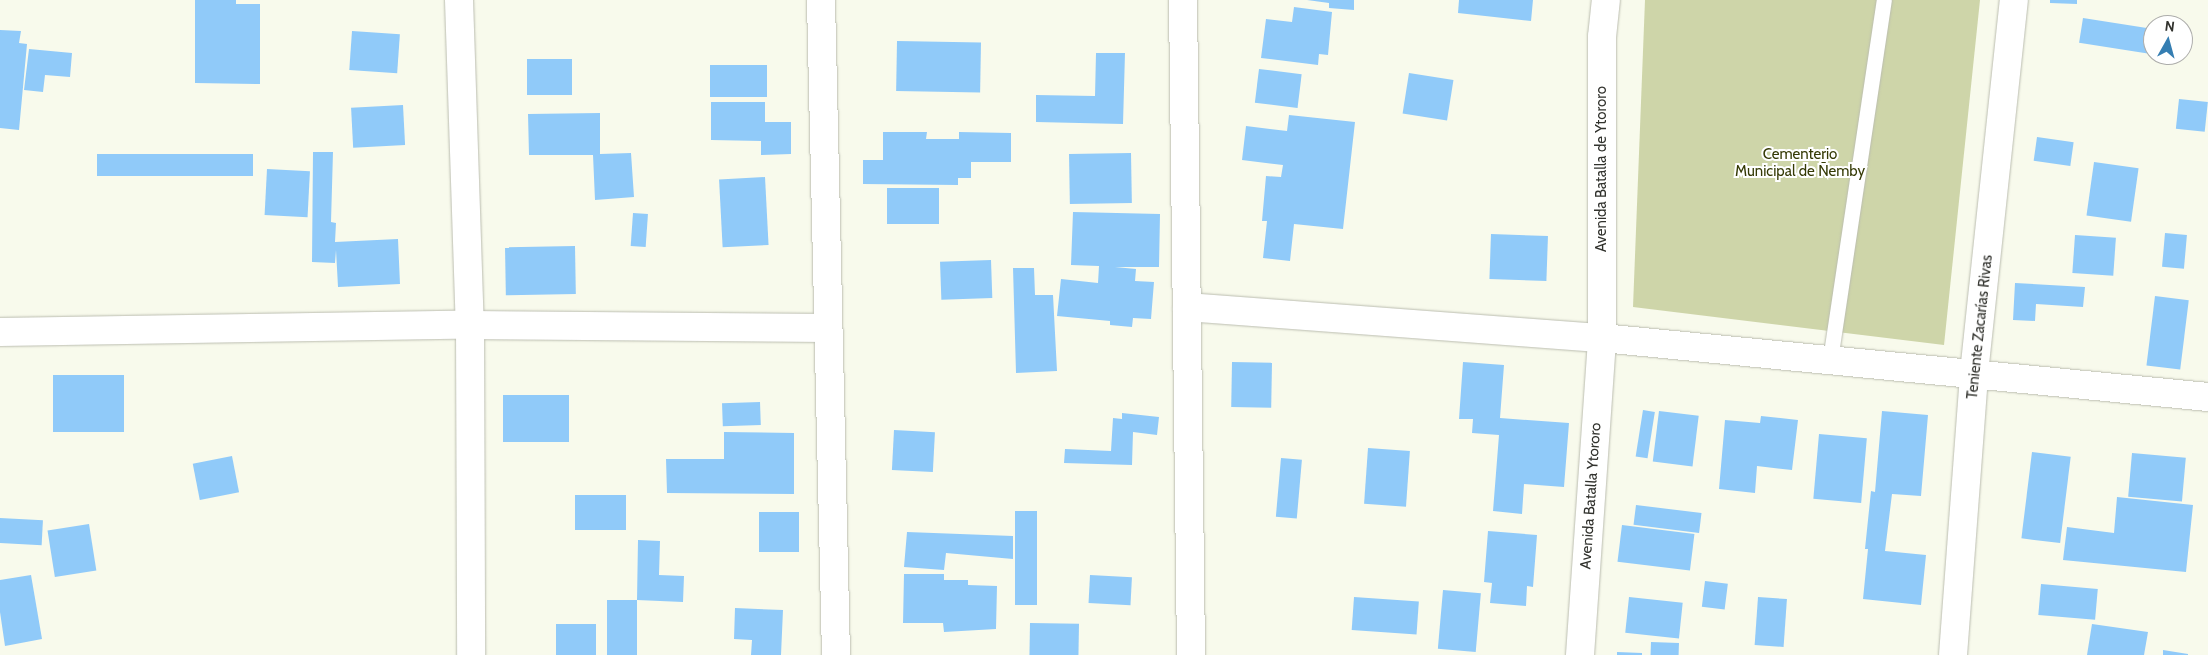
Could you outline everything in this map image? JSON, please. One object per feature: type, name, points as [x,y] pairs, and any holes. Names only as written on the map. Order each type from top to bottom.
[{"type":"street","points":[[459,0],[470,325],[471,655]]},
{"type":"street","points":[[821,0],[827,328],[836,655]]},
{"type":"street","points":[[1183,0],[1191,655]]},
{"type":"street","name":"Avenida Batalla de Ytororo","points":[[1602,338],[1602,38],[1606,0]]},
{"type":"street","name":"Teniente Zacarías Rivas","points":[[1953,655],[1974,373],[2014,0]]},
{"type":"street","points":[[1187,307],[1602,338],[2208,397]]},
{"type":"street","points":[[0,332],[470,325],[827,328]]},
{"type":"street","name":"Avenida Batalla Ytororo","points":[[1580,655],[1602,338]]},
{"type":"lane","points":[[1830,360],[1884,0]]},
{"type":"green space","name":"Cementerio Municipal de Ñemby","points":[[1645,0],[1980,0],[1944,345],[1633,307]]},
{"type":"building","points":[[195,0],[236,0],[236,4],[260,4],[260,84],[195,83]]},
{"type":"building","points":[[1307,0],[1354,0],[1354,10],[1329,8],[1329,3]]},
{"type":"building","points":[[1459,0],[1533,0],[1531,21],[1458,13]]},
{"type":"building","points":[[2050,0],[2077,0],[2077,4],[2050,3]]},
{"type":"building","points":[[1294,7],[1332,12],[1328,55],[1319,54],[1318,65],[1261,58],[1266,19],[1292,22]]},
{"type":"building","points":[[2083,18],[2143,28],[2143,53],[2079,43]]},
{"type":"building","points":[[0,30],[21,31],[19,43],[27,44],[19,130],[0,128]]},
{"type":"building","points":[[352,31],[400,34],[397,73],[349,70]]},
{"type":"building","points":[[897,41],[981,42],[980,92],[896,91]]},
{"type":"building","points":[[29,49],[72,53],[70,77],[45,75],[43,92],[24,90]]},
{"type":"building","points":[[1096,53],[1125,53],[1123,124],[1036,122],[1036,95],[1095,96]]},
{"type":"building","points":[[527,59],[572,59],[572,95],[527,95]]},
{"type":"building","points":[[710,65],[767,65],[767,97],[710,97]]},
{"type":"building","points":[[1259,69],[1302,74],[1298,108],[1255,103]]},
{"type":"building","points":[[1409,73],[1453,80],[1447,121],[1403,113]]},
{"type":"building","points":[[2179,99],[2208,102],[2205,132],[2176,129]]},
{"type":"building","points":[[711,102],[765,102],[765,122],[791,122],[791,154],[761,155],[761,141],[711,140]]},
{"type":"building","points":[[403,105],[405,145],[353,148],[351,108]]},
{"type":"building","points":[[600,113],[600,154],[631,153],[634,197],[595,200],[593,155],[529,155],[528,114]]},
{"type":"building","points":[[1289,115],[1355,122],[1343,229],[1294,224],[1290,261],[1263,258],[1267,221],[1262,221],[1266,176],[1281,177],[1283,165],[1242,160],[1246,126],[1287,131]]},
{"type":"building","points":[[883,132],[927,132],[926,139],[959,139],[959,132],[1011,133],[1011,162],[971,162],[971,178],[958,178],[958,185],[863,184],[863,160],[883,160]]},
{"type":"building","points":[[2037,137],[2074,142],[2070,166],[2034,161]]},
{"type":"building","points":[[313,152],[333,152],[331,222],[336,223],[335,242],[398,239],[400,284],[338,287],[336,250],[335,263],[312,262]]},
{"type":"building","points":[[1131,153],[1132,203],[1070,204],[1069,154]]},
{"type":"building","points":[[97,154],[253,154],[253,176],[97,176]]},
{"type":"building","points":[[2094,162],[2139,168],[2131,222],[2086,215]]},
{"type":"building","points":[[267,169],[310,171],[308,217],[265,215]]},
{"type":"building","points":[[765,177],[769,245],[723,247],[719,179]]},
{"type":"building","points":[[887,188],[939,188],[939,224],[887,224]]},
{"type":"building","points":[[1073,212],[1160,214],[1159,267],[1115,267],[1136,269],[1135,281],[1154,282],[1151,319],[1133,318],[1132,327],[1110,325],[1110,321],[1057,316],[1061,279],[1098,283],[1099,266],[1071,265]]},
{"type":"building","points":[[633,213],[648,214],[646,247],[631,246]]},
{"type":"building","points":[[2165,233],[2187,235],[2184,269],[2162,267]]},
{"type":"building","points":[[1491,234],[1548,236],[1546,281],[1489,279]]},
{"type":"building","points":[[2075,235],[2116,238],[2113,276],[2072,273]]},
{"type":"building","points":[[575,246],[576,294],[506,295],[505,247]]},
{"type":"building","points":[[991,260],[992,298],[941,300],[940,262]]},
{"type":"building","points":[[1013,268],[1034,268],[1035,295],[1053,295],[1057,371],[1016,373]]},
{"type":"building","points":[[2015,283],[2085,287],[2083,307],[2036,304],[2035,321],[2013,320]]},
{"type":"building","points":[[2155,296],[2189,300],[2180,370],[2146,365]]},
{"type":"building","points":[[1232,362],[1272,363],[1271,408],[1231,407]]},
{"type":"building","points":[[1463,362],[1504,365],[1500,418],[1569,423],[1564,487],[1524,484],[1522,514],[1493,511],[1499,435],[1472,433],[1473,419],[1459,419]]},
{"type":"building","points":[[53,375],[124,375],[124,432],[53,432]]},
{"type":"building","points":[[503,395],[569,395],[569,442],[503,442]]},
{"type":"building","points":[[760,402],[761,425],[723,426],[722,403]]},
{"type":"building","points":[[1643,410],[1655,412],[1647,458],[1636,456]]},
{"type":"building","points":[[1659,411],[1699,416],[1692,466],[1653,462]]},
{"type":"building","points":[[1882,411],[1928,415],[1921,496],[1892,494],[1885,551],[1926,555],[1921,605],[1863,599],[1868,549],[1865,549],[1871,491],[1875,492]]},
{"type":"building","points":[[1122,413],[1159,417],[1157,435],[1133,432],[1132,465],[1064,463],[1065,449],[1111,451],[1113,418],[1122,419]]},
{"type":"building","points":[[1761,416],[1798,420],[1792,470],[1757,466],[1755,493],[1719,489],[1725,420],[1760,423]]},
{"type":"building","points":[[894,430],[935,432],[933,472],[892,470]]},
{"type":"building","points":[[724,432],[794,433],[794,494],[667,493],[666,459],[724,459]]},
{"type":"building","points":[[1819,434],[1867,438],[1861,503],[1813,499]]},
{"type":"building","points":[[1368,448],[1410,451],[1406,507],[1364,504]]},
{"type":"building","points":[[2032,452],[2071,457],[2060,543],[2021,538]]},
{"type":"building","points":[[2132,453],[2186,458],[2182,502],[2128,497]]},
{"type":"building","points":[[232,456],[239,492],[200,500],[193,464]]},
{"type":"building","points":[[1281,458],[1302,460],[1297,519],[1276,517]]},
{"type":"building","points":[[575,495],[626,495],[626,530],[575,530]]},
{"type":"building","points":[[2117,497],[2193,505],[2186,572],[2063,560],[2067,527],[2114,533]]},
{"type":"building","points":[[1636,505],[1702,513],[1699,533],[1634,525]]},
{"type":"building","points":[[1015,511],[1037,511],[1037,605],[1015,605]]},
{"type":"building","points":[[759,512],[799,512],[799,552],[759,552]]},
{"type":"building","points":[[0,518],[43,520],[42,545],[0,543]]},
{"type":"building","points":[[89,524],[96,570],[55,577],[48,531]]},
{"type":"building","points":[[1622,525],[1694,534],[1690,571],[1617,562]]},
{"type":"building","points":[[1488,531],[1537,535],[1533,587],[1527,586],[1526,606],[1490,603],[1492,583],[1484,582]]},
{"type":"building","points":[[907,532],[1013,536],[1013,559],[946,553],[944,570],[904,567]]},
{"type":"building","points":[[638,540],[660,541],[659,575],[684,576],[683,602],[637,600]]},
{"type":"building","points":[[904,574],[944,574],[944,580],[968,580],[968,585],[997,586],[996,629],[944,632],[943,623],[903,623]]},
{"type":"building","points":[[31,575],[42,639],[5,646],[0,612],[0,580]]},
{"type":"building","points":[[1090,575],[1132,577],[1130,605],[1089,603]]},
{"type":"building","points":[[1705,581],[1728,584],[1725,610],[1702,607]]},
{"type":"building","points":[[2041,584],[2098,589],[2095,620],[2038,615]]},
{"type":"building","points":[[1443,590],[1481,593],[1476,652],[1438,649]]},
{"type":"building","points":[[1354,597],[1419,602],[1417,634],[1352,630]]},
{"type":"building","points":[[1629,597],[1683,603],[1679,638],[1625,633]]},
{"type":"building","points":[[1758,597],[1787,599],[1784,647],[1755,645]]},
{"type":"building","points":[[607,600],[637,600],[637,655],[607,655]]},
{"type":"building","points":[[735,608],[783,610],[781,655],[751,655],[752,640],[734,639]]},
{"type":"building","points":[[1030,623],[1079,624],[1078,655],[1029,655]]},
{"type":"building","points":[[556,624],[596,624],[596,655],[556,655]]},
{"type":"building","points":[[2092,624],[2148,632],[2144,655],[2087,655]]},
{"type":"building","points":[[1651,642],[1679,643],[1679,655],[1651,655]]},
{"type":"building","points":[[2163,650],[2188,654],[2188,655],[2163,655]]},
{"type":"building","points":[[1617,652],[1642,653],[1642,655],[1617,655]]}]
